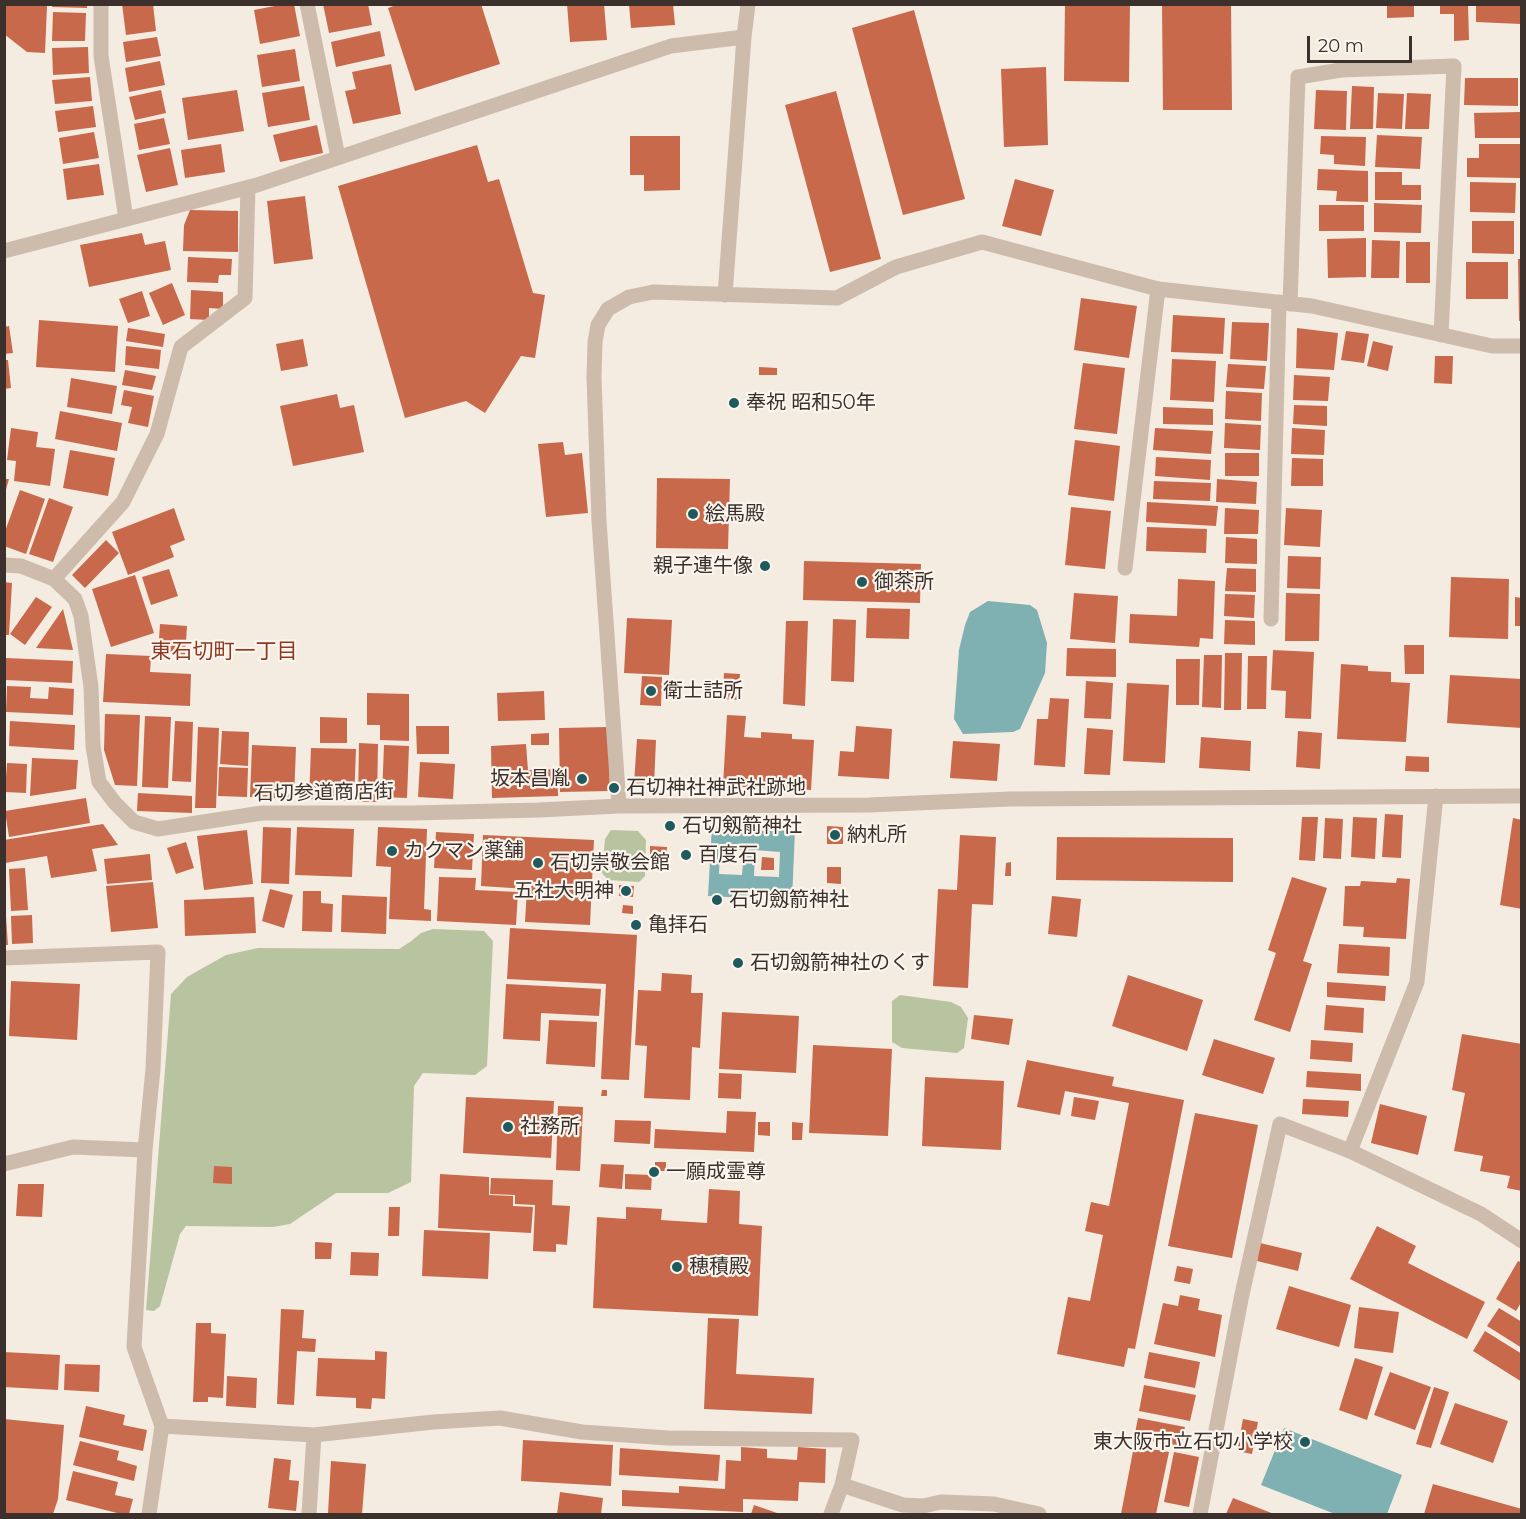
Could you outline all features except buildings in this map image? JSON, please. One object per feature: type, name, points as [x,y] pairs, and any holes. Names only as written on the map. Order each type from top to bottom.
[{"type":"street","points":[[101,4],[101,56],[126,219]]},
{"type":"street","points":[[307,4],[338,157]]},
{"type":"street","points":[[725,295],[748,4]]},
{"type":"street","points":[[4,250],[248,187],[671,46],[744,37]]},
{"type":"street","points":[[1271,619],[1298,77],[1341,70],[1454,66],[1441,335]]},
{"type":"street","points":[[54,579],[123,502],[157,434],[181,347],[245,298],[248,187]]},
{"type":"street","points":[[619,806],[599,521],[594,377],[598,325],[608,309],[629,297],[653,292],[837,298],[896,267],[982,242],[1158,289],[1312,306],[1492,346],[1521,346]]},
{"type":"street","points":[[1125,568],[1158,289]]},
{"type":"street","name":"石切参道商店街","points":[[4,565],[21,566],[54,579],[75,599],[81,616],[91,687],[93,746],[99,782],[134,822],[158,829],[262,813],[412,813],[619,806],[869,806],[1010,799],[1521,796]]},
{"type":"street","points":[[1350,1151],[1417,982],[1436,796]]},
{"type":"street","points":[[4,958],[158,952],[153,1069],[145,1150],[134,1347],[162,1426],[149,1515]]},
{"type":"street","points":[[1200,1515],[1241,1299],[1280,1124],[1350,1151],[1481,1214],[1521,1240]]},
{"type":"street","points":[[4,1164],[74,1147],[145,1150]]},
{"type":"street","points":[[162,1426],[314,1435],[433,1422],[500,1418],[582,1432],[668,1438],[852,1440],[842,1485],[831,1515]]},
{"type":"street","points":[[309,1515],[314,1435]]},
{"type":"street","points":[[842,1485],[903,1505],[923,1506],[941,1502],[994,1504],[1039,1515]]},
{"type":"green space","points":[[611,830],[638,831],[646,840],[645,876],[639,882],[608,880],[602,873],[605,839]]},
{"type":"green space","points":[[433,929],[484,931],[493,941],[487,1066],[475,1075],[423,1073],[414,1086],[411,1182],[388,1193],[336,1193],[290,1224],[273,1227],[186,1226],[180,1234],[160,1306],[154,1311],[146,1310],[171,994],[187,977],[226,955],[258,948],[399,949],[421,933]]},
{"type":"green space","points":[[900,995],[951,1002],[961,1007],[968,1018],[964,1048],[957,1053],[902,1048],[892,1042],[892,1001]]},
{"type":"water","points":[[988,601],[1030,605],[1037,610],[1047,643],[1045,673],[1020,729],[1013,732],[963,734],[954,719],[959,650],[970,612]]},
{"type":"water","points":[[712,826],[795,830],[792,900],[708,896]],"holes":[[[720,849],[744,850],[742,875],[719,874]],[[755,850],[780,852],[779,877],[754,876]]]},
{"type":"water","points":[[1284,1428],[1402,1475],[1387,1514],[1335,1514],[1261,1485]]},
{"type":"place","name":"奉祝 昭和50年","points":[[734,403]]},
{"type":"place","name":"絵馬殿","points":[[693,514]]},
{"type":"place","name":"親子連牛像","points":[[765,566]]},
{"type":"place","name":"御茶所","points":[[862,582]]},
{"type":"place","name":"衛士詰所","points":[[651,691]]},
{"type":"place","name":"坂本昌胤","points":[[582,779]]},
{"type":"place","name":"石切神社神武社跡地","points":[[614,788]]},
{"type":"place","name":"石切剱箭神社","points":[[670,826]]},
{"type":"place","name":"納札所","points":[[835,835]]},
{"type":"place","name":"カクマン薬舗","points":[[392,851]]},
{"type":"place","name":"百度石","points":[[686,855]]},
{"type":"place","name":"石切崇敬会館","points":[[538,863]]},
{"type":"place","name":"五社大明神","points":[[626,891]]},
{"type":"place","name":"石切劔箭神社","points":[[717,900]]},
{"type":"place","name":"亀拝石","points":[[636,925]]},
{"type":"place","name":"石切劔箭神社のくす","points":[[738,963]]},
{"type":"place","name":"社務所","points":[[508,1127]]},
{"type":"place","name":"一願成霊尊","points":[[654,1172]]},
{"type":"place","name":"穂積殿","points":[[677,1267]]},
{"type":"place","name":"東大阪市立石切小学校","points":[[1305,1442]]},
{"type":"district","name":"東石切町一丁目","points":[[224,652]]}]
